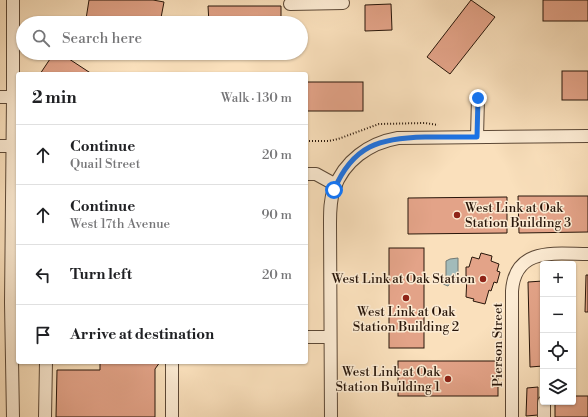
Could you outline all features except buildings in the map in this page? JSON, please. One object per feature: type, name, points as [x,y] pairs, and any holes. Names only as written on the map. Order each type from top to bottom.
[{"type":"street","points":[[13,0],[13,97],[6,146],[6,303],[13,417]]},
{"type":"street","points":[[290,4],[343,3]]},
{"type":"street","points":[[0,97],[13,97]]},
{"type":"street","points":[[477,137],[478,98]]},
{"type":"street","points":[[331,417],[331,200],[336,185],[346,167],[355,157],[376,143],[389,139],[588,136]]},
{"type":"street","points":[[308,174],[316,174],[336,185]]},
{"type":"street","name":"Pierson Street","points":[[512,417],[512,291],[516,274],[522,265],[530,259],[543,254],[588,254]]},
{"type":"street","points":[[308,337],[330,337]]},
{"type":"street","points":[[45,417],[46,364]]},
{"type":"street","points":[[172,364],[172,417]]},
{"type":"street","points":[[544,405],[544,417]]},
{"type":"water","points":[[458,258],[458,283],[450,283],[448,286],[443,284],[444,280],[446,279],[446,261]]},
{"type":"place","name":"West Link at Oak Station Building 3","points":[[457,215]]},
{"type":"place","name":"West Link at Oak Station","points":[[483,279]]},
{"type":"place","name":"West Link at Oak Station Building 2","points":[[406,298]]},
{"type":"place","name":"West Link at Oak Station Building 1","points":[[448,379]]},
{"type":"route","points":[[334,190],[340,177],[352,160],[370,146],[380,142],[398,138],[477,137],[478,98]]}]
